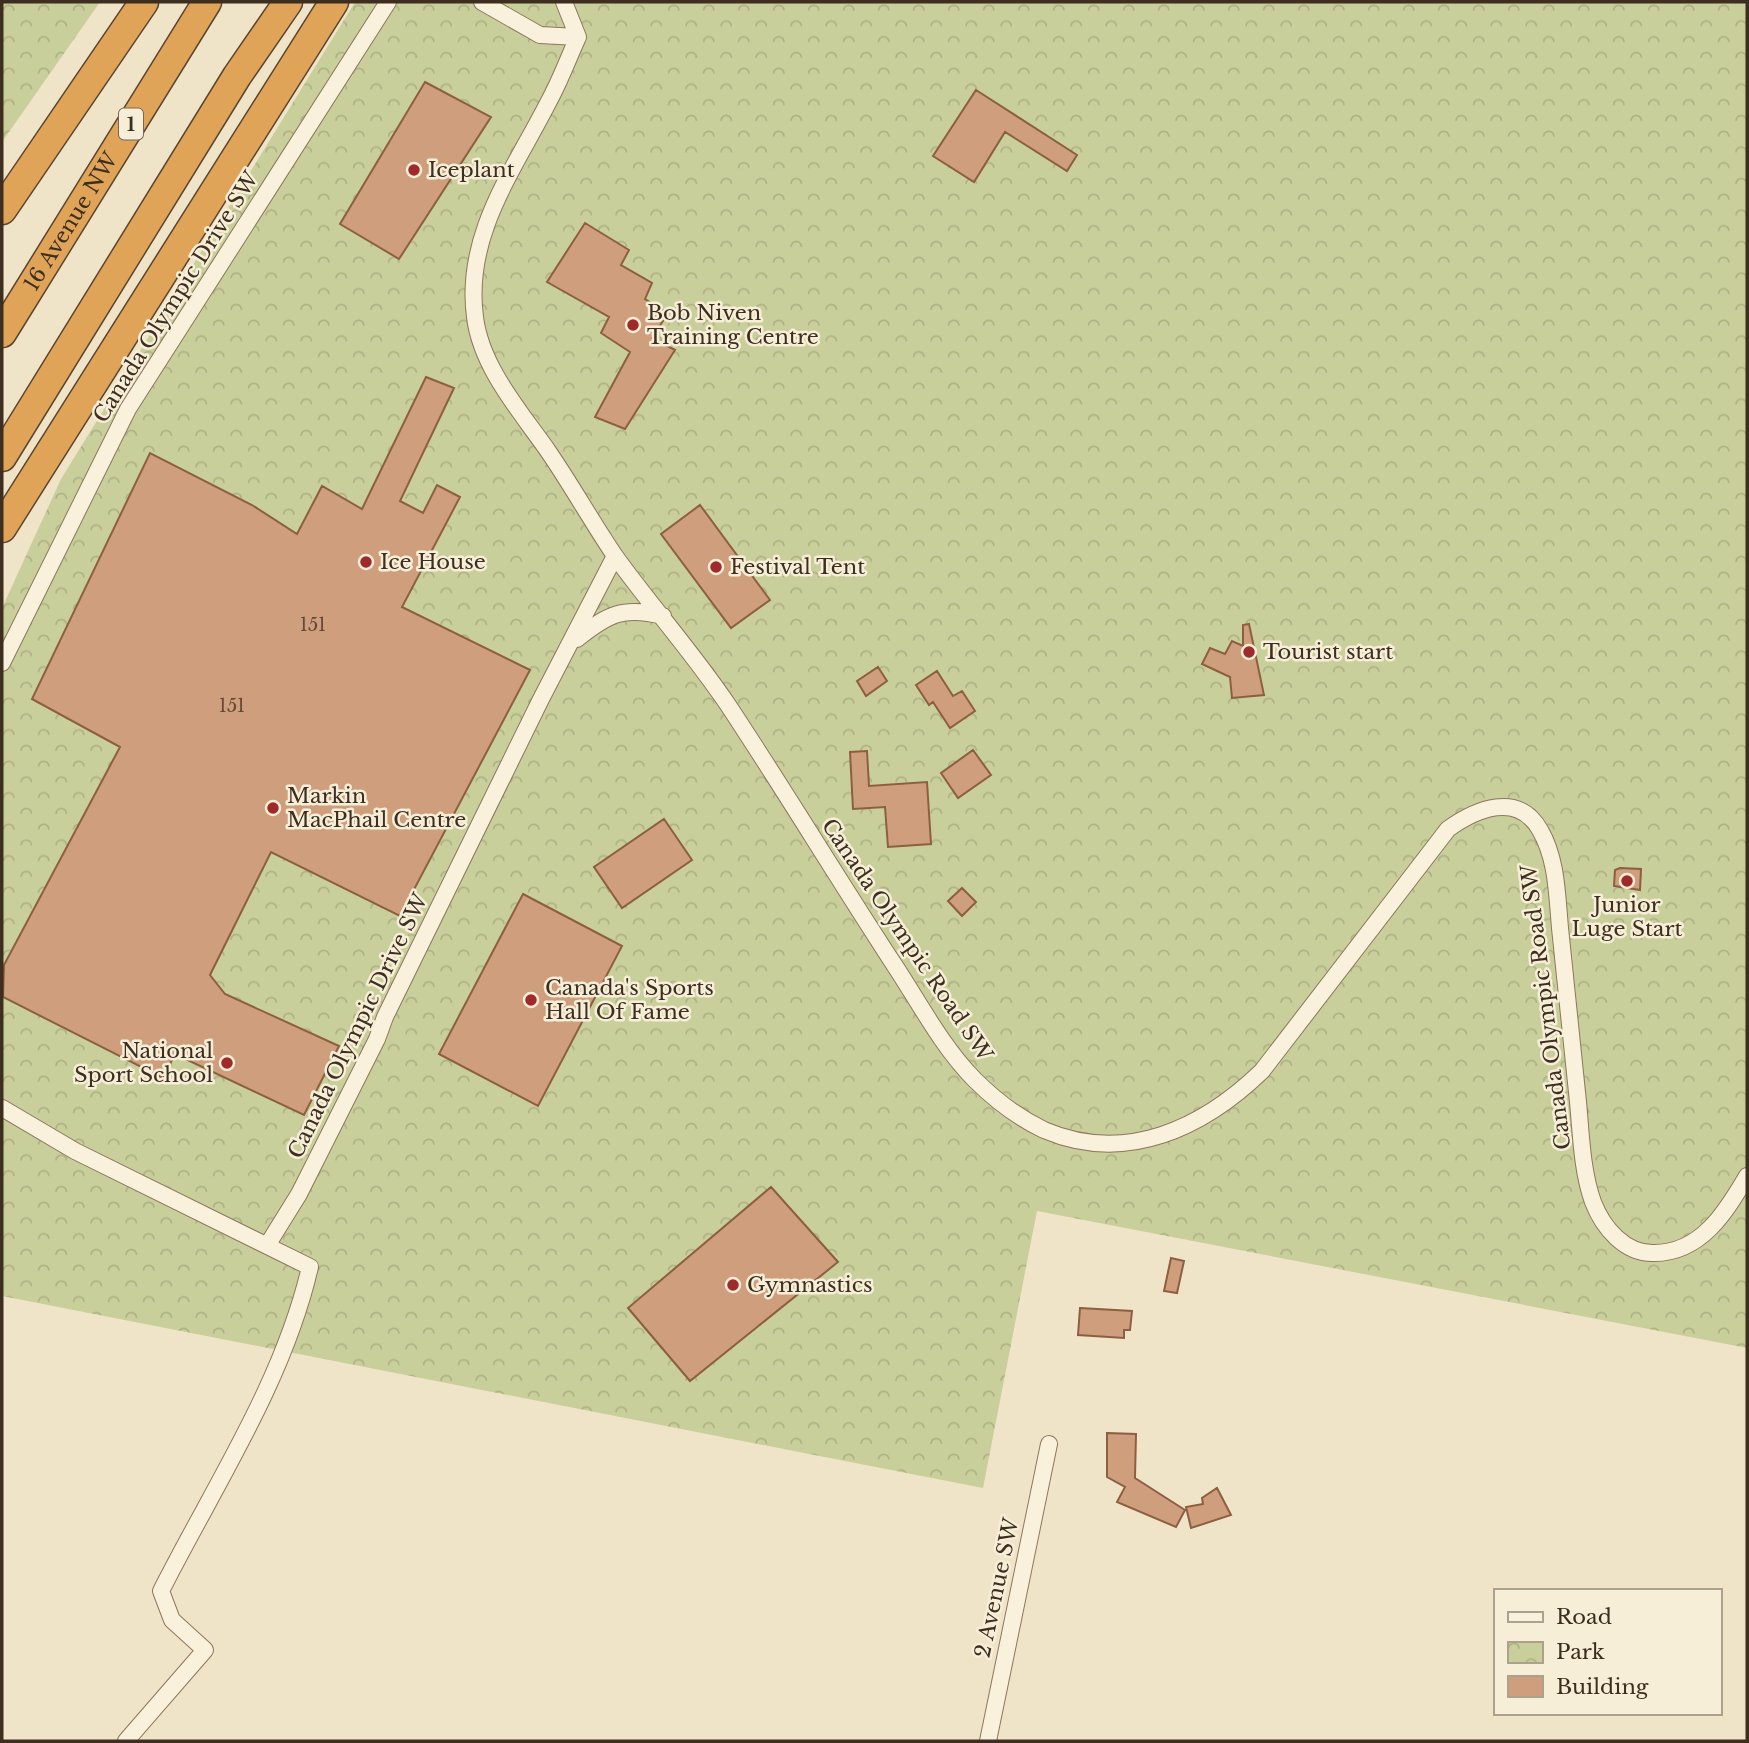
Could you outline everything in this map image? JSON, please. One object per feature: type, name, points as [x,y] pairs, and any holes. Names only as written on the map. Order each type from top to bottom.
[{"type":"highway","points":[[2,210],[144,2]]},
{"type":"highway","name":"16 Avenue NW","points":[[2,333],[207,2]]},
{"type":"highway","points":[[237,76],[274,2]]},
{"type":"highway","points":[[2,457],[237,76],[288,2]]},
{"type":"highway","points":[[2,528],[334,2]]},
{"type":"street","name":"Canada Olympic Drive SW","points":[[2,663],[128,409],[387,2]]},
{"type":"street","points":[[482,2],[540,35],[578,37],[564,2]]},
{"type":"street","name":"Canada Olympic Road SW","points":[[578,37],[551,98],[499,192],[481,233],[473,281],[475,316],[481,346],[502,383],[615,556],[725,701],[952,1050],[974,1079],[1021,1117],[1046,1130],[1081,1141],[1135,1142],[1186,1126],[1232,1100],[1262,1071],[1448,829],[1476,811],[1504,807],[1519,811],[1533,821],[1554,866],[1582,1142],[1592,1199],[1600,1216],[1622,1243],[1637,1251],[1663,1253],[1679,1249],[1698,1239],[1717,1222],[1747,1176]]},
{"type":"street","name":"Canada Olympic Drive SW","points":[[268,1244],[310,1171],[541,699],[572,644],[615,556]]},
{"type":"street","points":[[572,644],[607,615],[641,610],[663,616]]},
{"type":"street","points":[[2,1108],[75,1151],[310,1267],[301,1304],[253,1416],[161,1591],[172,1620],[205,1650],[126,1741]]},
{"type":"street","name":"2 Avenue SW","points":[[988,1741],[1049,1444]]},
{"type":"green space","points":[[2,2],[100,2],[2,142]]},
{"type":"green space","points":[[355,2],[1747,2],[1747,1348],[1037,1211],[983,1488],[2,1296],[2,608],[61,479]]},
{"type":"building","name":"Iceplant","points":[[425,82],[491,117],[399,259],[340,224]]},
{"type":"building","points":[[976,90],[1077,155],[1067,171],[1005,132],[974,182],[933,156]]},
{"type":"building","name":"Bob Niven Training Centre","points":[[585,223],[629,250],[621,265],[652,283],[645,299],[668,313],[652,338],[675,350],[625,429],[595,417],[630,352],[601,333],[609,317],[547,282]]},
{"type":"building","name":"Markin MacPhail Centre","points":[[426,377],[454,388],[400,501],[423,513],[437,485],[460,497],[402,607],[530,670],[400,916],[271,852],[210,975],[225,994],[339,1046],[304,1115],[175,1054],[163,1078],[3,997],[4,965],[120,747],[32,699],[150,453],[252,505],[297,534],[322,486],[362,509]]},
{"type":"building","name":"Festival Tent","points":[[700,505],[770,600],[731,628],[661,534]]},
{"type":"building","points":[[1249,624],[1264,695],[1232,698],[1230,677],[1202,664],[1210,648],[1225,654],[1232,641],[1243,646],[1243,625]]},
{"type":"building","points":[[878,667],[887,681],[866,696],[857,681]]},
{"type":"building","points":[[937,671],[953,696],[962,691],[975,711],[950,728],[933,702],[929,705],[916,685]]},
{"type":"building","points":[[973,750],[991,775],[958,798],[941,773]]},
{"type":"building","points":[[867,751],[869,786],[927,782],[931,844],[888,847],[885,807],[853,809],[850,752]]},
{"type":"building","points":[[664,819],[692,860],[622,908],[594,867]]},
{"type":"building","name":"Junior Luge Start","points":[[1641,869],[1640,890],[1614,886],[1615,870]]},
{"type":"building","points":[[962,888],[976,902],[962,916],[948,901]]},
{"type":"building","name":"Canada's Sports Hall Of Fame","points":[[523,894],[622,946],[538,1106],[439,1054]]},
{"type":"building","name":"Gymnastics","points":[[771,1187],[838,1262],[690,1381],[628,1308]]},
{"type":"building","points":[[1171,1258],[1184,1261],[1177,1293],[1164,1291]]},
{"type":"building","points":[[1080,1308],[1132,1311],[1130,1330],[1124,1330],[1124,1338],[1078,1335]]},
{"type":"building","points":[[1107,1433],[1136,1434],[1135,1478],[1185,1510],[1176,1527],[1117,1502],[1125,1487],[1107,1477]]},
{"type":"building","points":[[1217,1488],[1231,1515],[1191,1528],[1186,1507],[1203,1504],[1202,1498]]},
{"type":"place","name":"Iceplant","points":[[414,170]]},
{"type":"place","name":"Bob Niven Training Centre","points":[[633,325]]},
{"type":"place","name":"Ice House","points":[[366,562]]},
{"type":"place","name":"Festival Tent","points":[[716,567]]},
{"type":"place","name":"Tourist start","points":[[1249,652]]},
{"type":"place","name":"Markin MacPhail Centre","points":[[273,808]]},
{"type":"place","name":"Junior Luge Start","points":[[1627,881]]},
{"type":"place","name":"Canada's Sports Hall Of Fame","points":[[531,1000]]},
{"type":"place","name":"National Sport School","points":[[227,1063]]},
{"type":"place","name":"Gymnastics","points":[[733,1285]]}]
